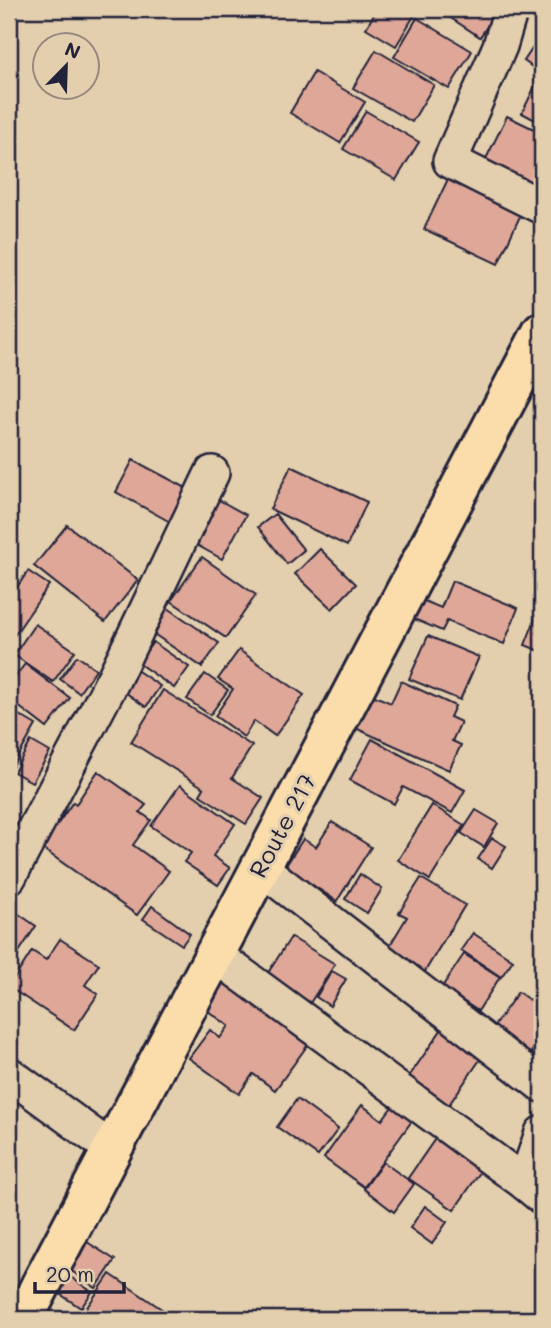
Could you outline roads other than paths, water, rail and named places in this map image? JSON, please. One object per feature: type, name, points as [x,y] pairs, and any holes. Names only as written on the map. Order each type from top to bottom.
[{"type":"main road","name":"Route 217","points":[[23,1319],[542,332]]},
{"type":"street","points":[[511,9],[500,46],[450,161],[542,207]]},
{"type":"street","points":[[9,877],[114,678],[212,472]]},
{"type":"street","points":[[261,868],[542,1085]]},
{"type":"street","points":[[215,955],[534,1190],[542,1133]]},
{"type":"street","points":[[9,1074],[113,1150]]}]
